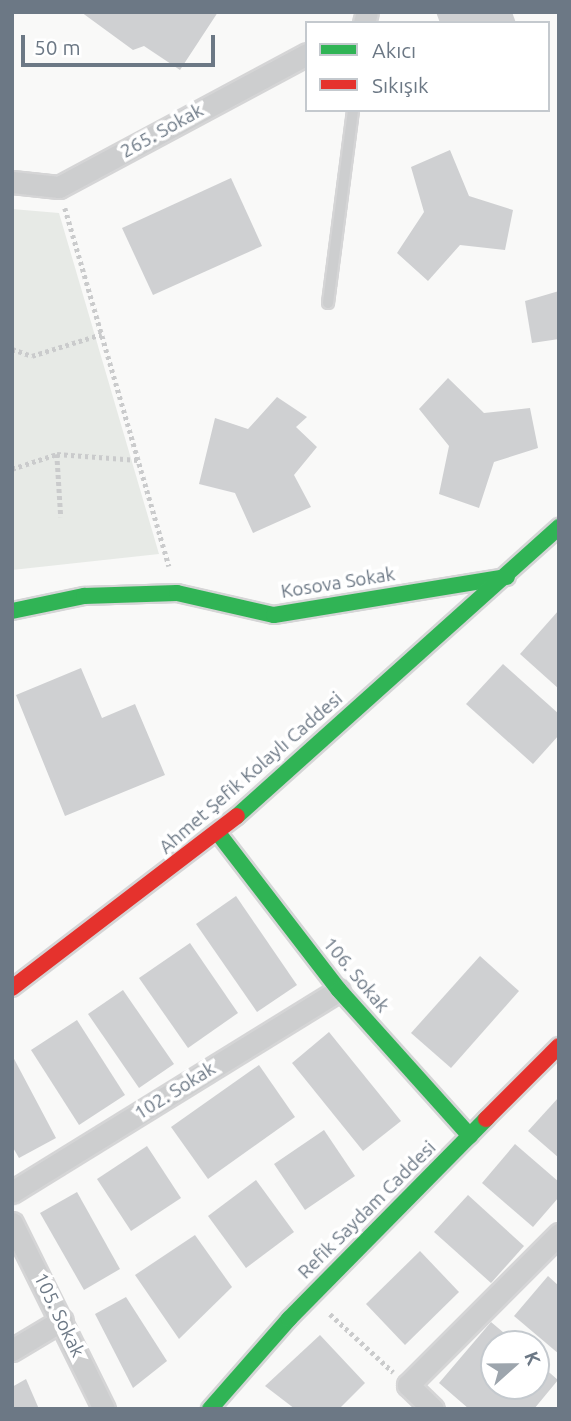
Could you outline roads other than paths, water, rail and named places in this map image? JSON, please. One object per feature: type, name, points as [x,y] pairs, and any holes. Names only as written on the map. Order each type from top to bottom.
[{"type":"street","name":"265. Sokak","points":[[12,182],[59,187],[305,55]]},
{"type":"street","points":[[506,577],[559,527]]},
{"type":"street","points":[[506,577],[559,547]]},
{"type":"street","name":"Kosova Sokak","points":[[12,611],[84,596],[177,593],[274,615],[506,577]]},
{"type":"street","name":"Ahmet Şefik Kolaylı Caddesi","points":[[14,980],[218,833],[506,577]]},
{"type":"street","name":"106. Sokak","points":[[218,833],[338,990],[470,1136]]},
{"type":"street","name":"102. Sokak","points":[[12,1192],[338,990]]},
{"type":"street","name":"Refik Saydam Caddesi","points":[[210,1409],[311,1296],[559,1046]]},
{"type":"street","name":"105. Sokak","points":[[12,1223],[104,1409]]},
{"type":"street","points":[[433,1409],[408,1385],[559,1234]]},
{"type":"street","points":[[12,1350],[62,1320]]},
{"type":"lane","points":[[328,303],[353,112]]}]
